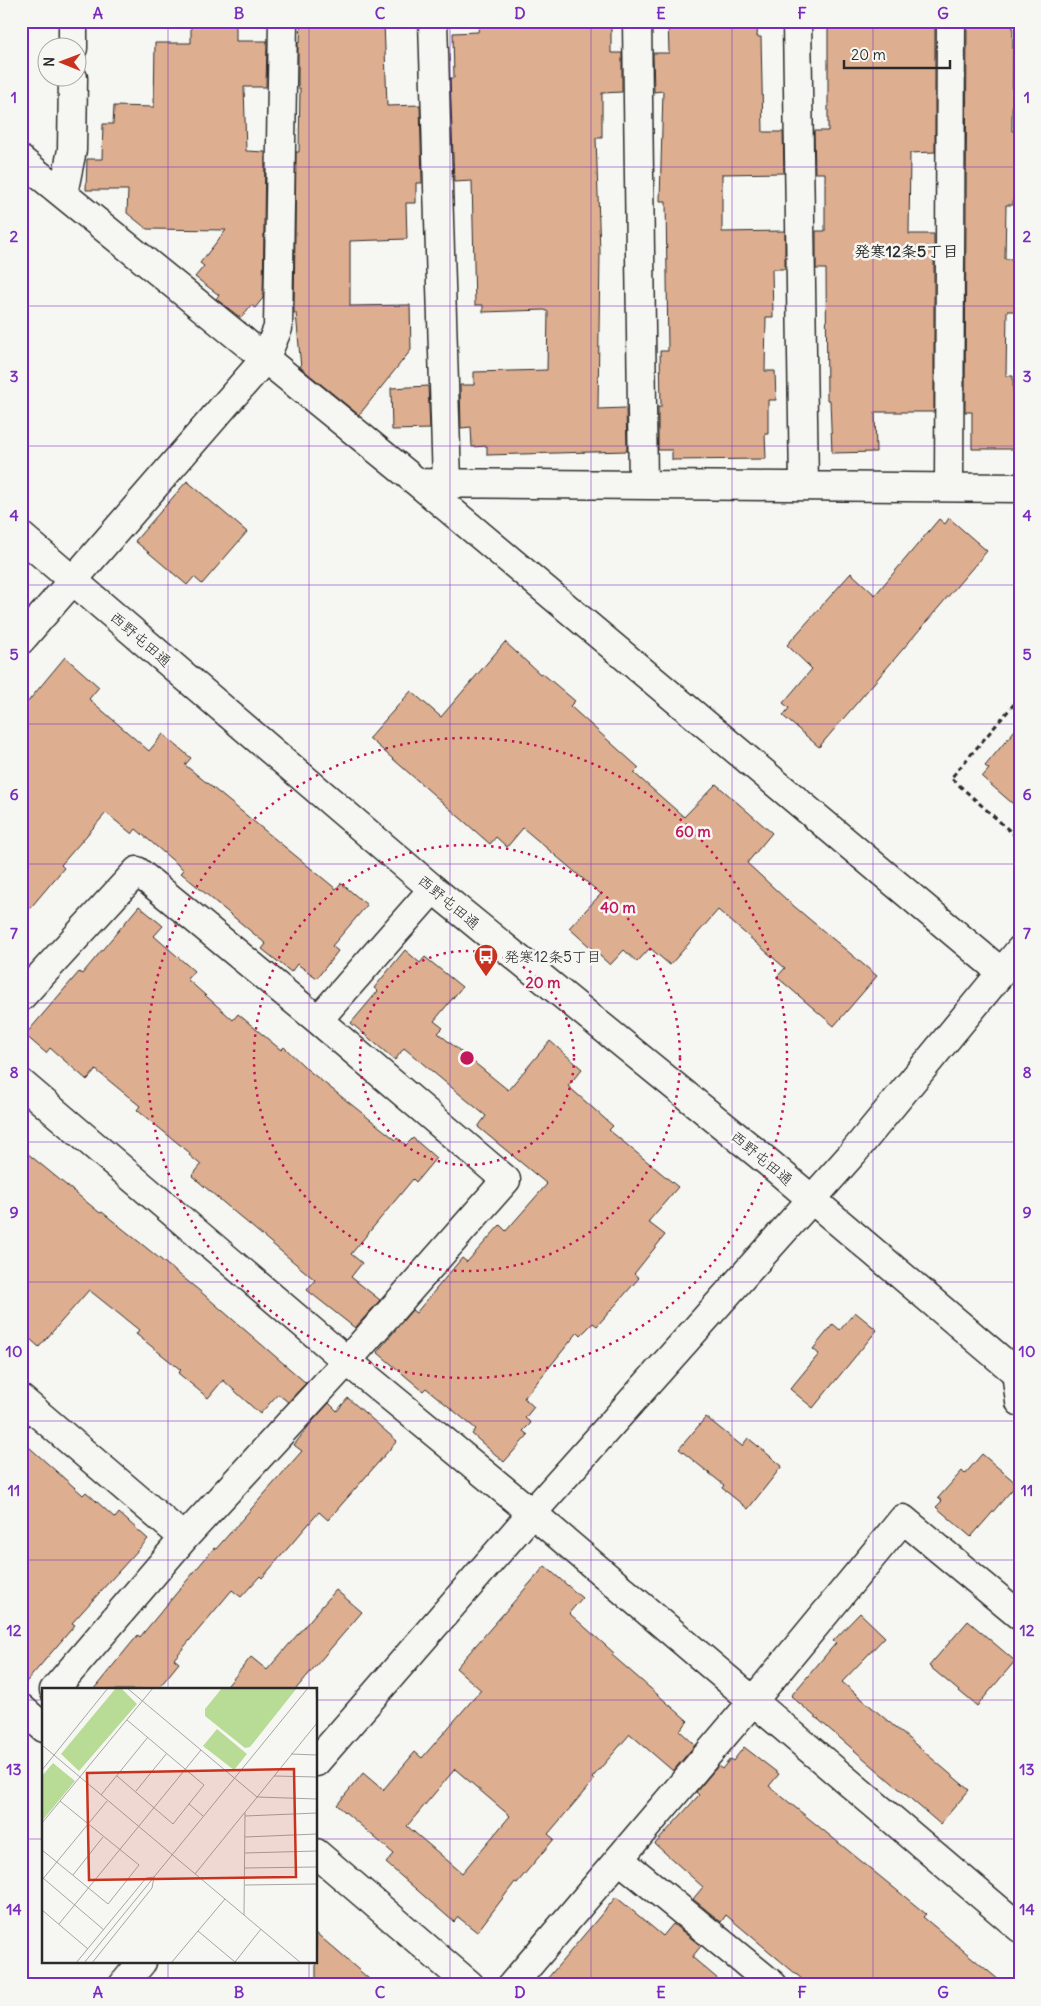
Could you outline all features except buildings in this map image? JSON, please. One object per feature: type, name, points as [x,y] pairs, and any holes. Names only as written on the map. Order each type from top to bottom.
[{"type":"street","points":[[73,21],[73,38]]},
{"type":"street","points":[[21,640],[265,359],[278,328],[283,21]]},
{"type":"street","points":[[433,21],[447,484]]},
{"type":"street","points":[[637,21],[643,485]]},
{"type":"street","points":[[797,21],[804,486]]},
{"type":"street","points":[[949,487],[951,21]]},
{"type":"street","points":[[62,194],[72,150],[72,88]]},
{"type":"street","points":[[21,160],[418,483],[1001,972]]},
{"type":"street","points":[[418,483],[1020,488]]},
{"type":"street","name":"西野屯田通","points":[[21,536],[433,889],[812,1199],[1018,1373]]},
{"type":"street","points":[[21,997],[137,871],[318,1020],[506,1180],[347,1361],[184,1538],[56,1688]]},
{"type":"street","points":[[318,1020],[433,889]]},
{"type":"street","points":[[318,1760],[532,1513],[853,1153],[1020,950]]},
{"type":"street","points":[[21,1084],[347,1361],[532,1513],[1020,1928]]},
{"type":"street","points":[[1018,1373],[1020,1402]]},
{"type":"street","points":[[21,1399],[184,1538]]},
{"type":"street","points":[[512,1985],[753,1701],[904,1519],[1020,1616]]},
{"type":"street","points":[[318,1855],[470,1985]]},
{"type":"street","points":[[619,1859],[773,1985]]},
{"type":"street","points":[[123,1985],[140,1964]]},
{"type":"path","points":[[1020,697],[951,778],[1020,840]]},
{"type":"place","name":"発寒12条5丁目","points":[[486,977]]},
{"type":"district","name":"発寒12条5丁目","points":[[906,251]]}]
